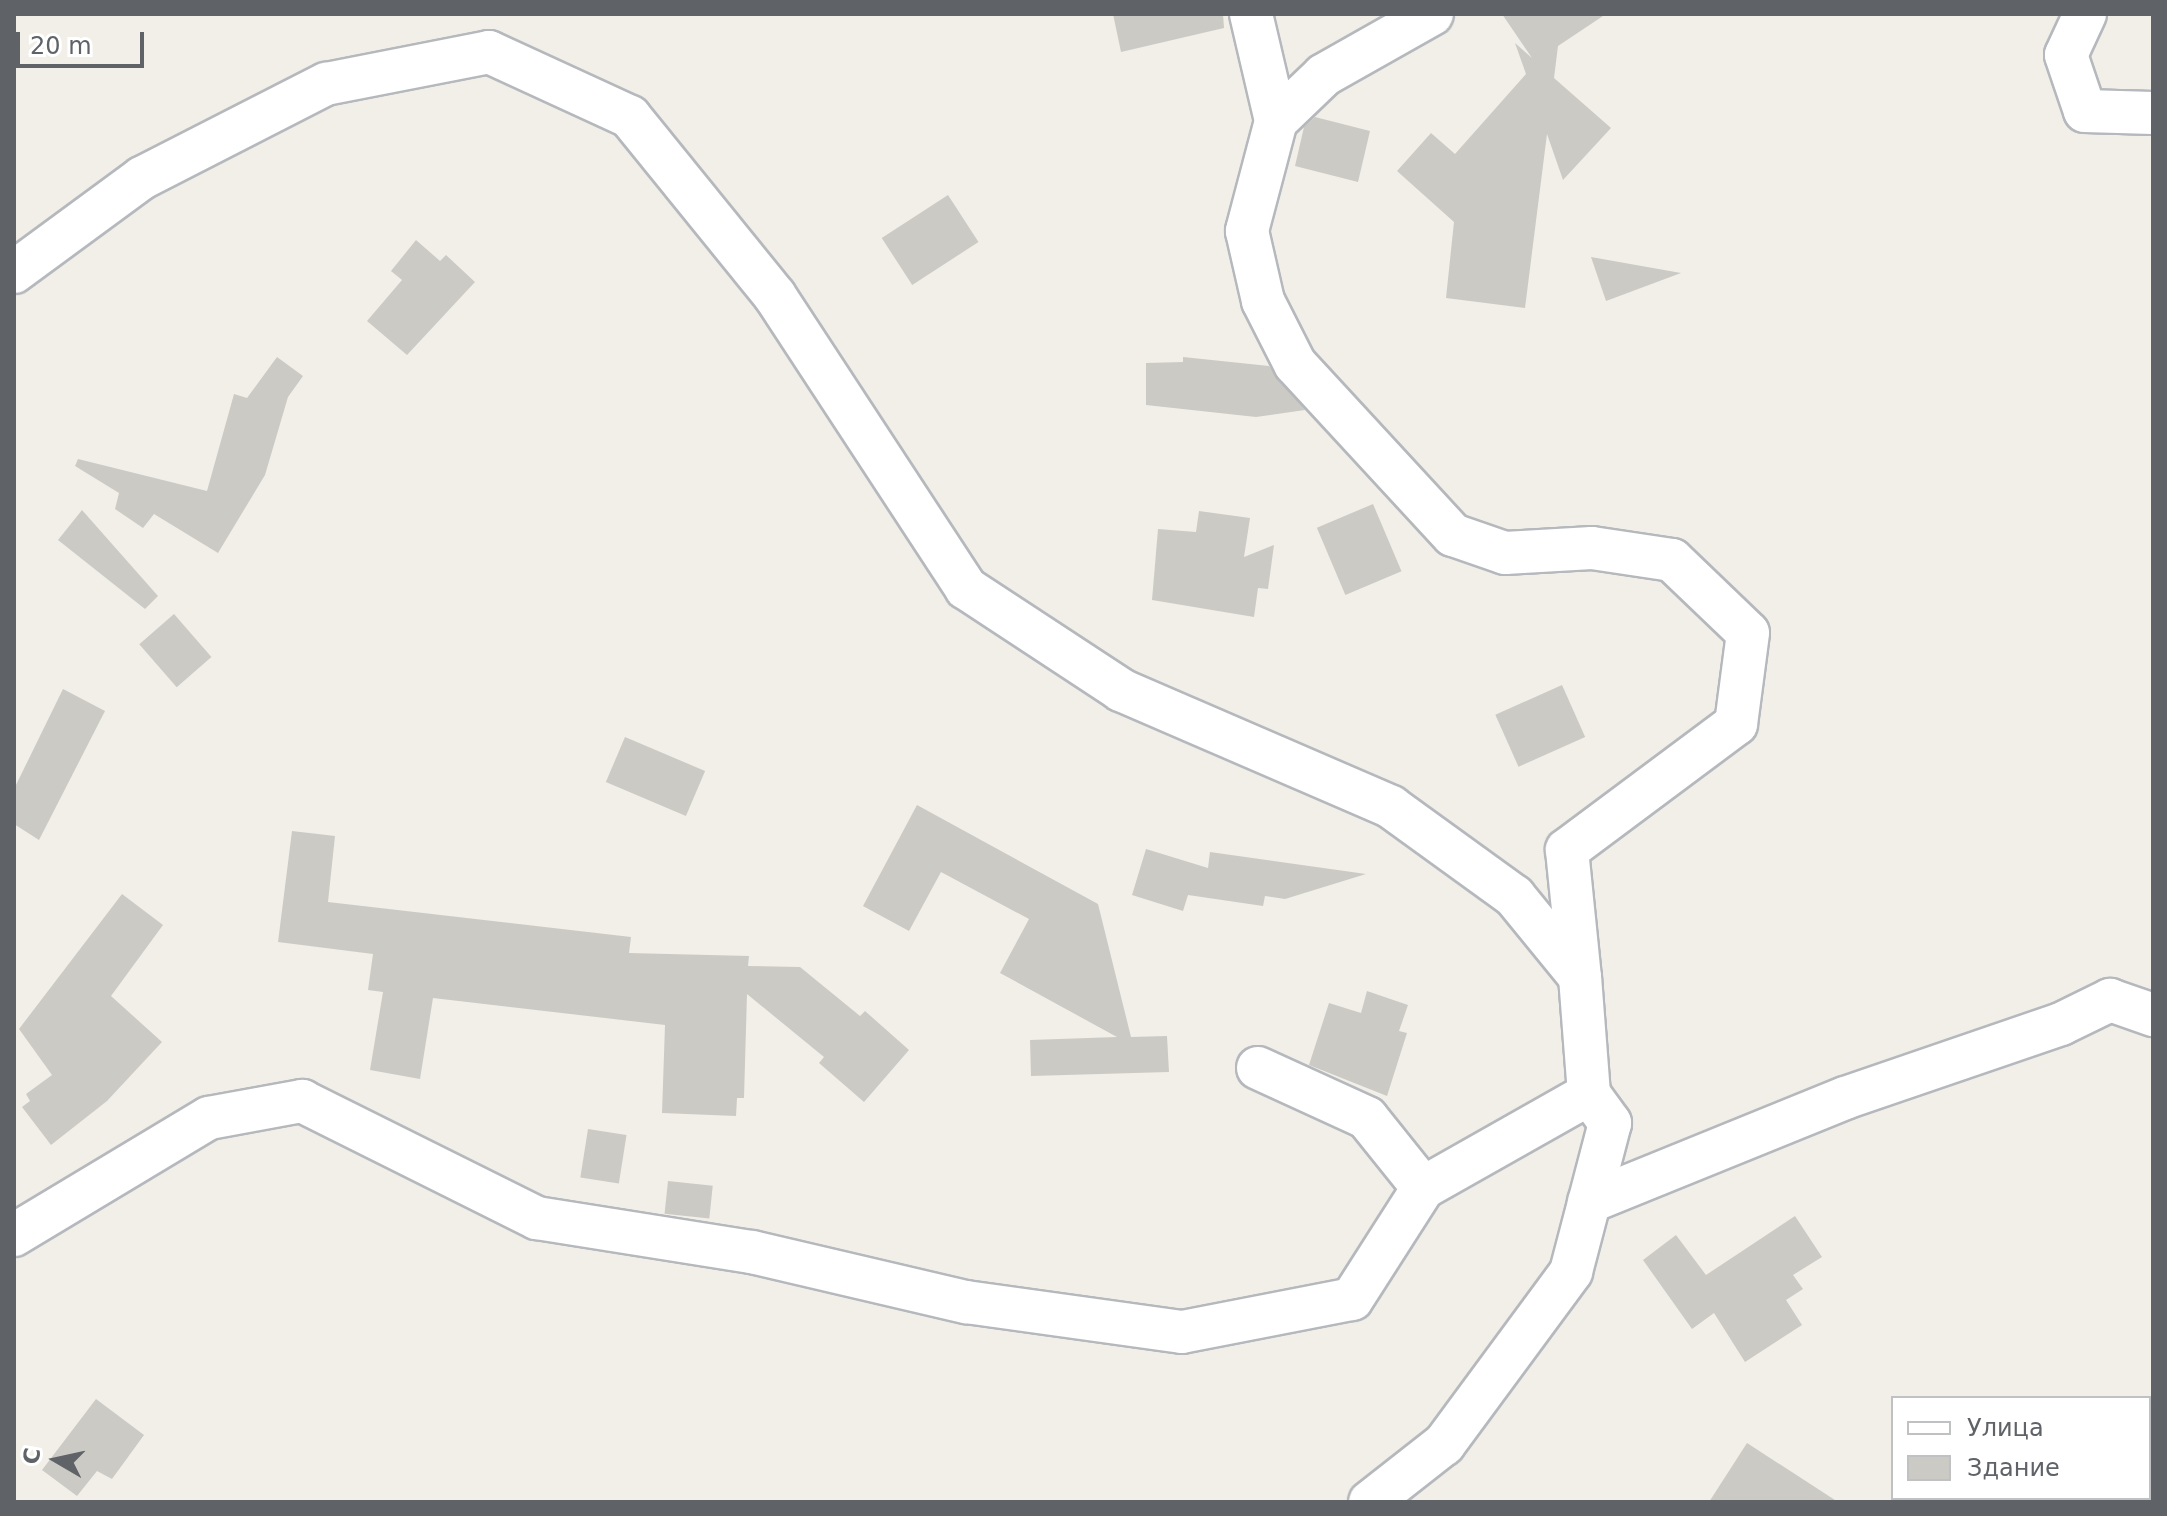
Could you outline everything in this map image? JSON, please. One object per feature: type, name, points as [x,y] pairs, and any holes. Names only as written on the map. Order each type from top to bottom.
[{"type":"street","points":[[1251,14],[1276,121],[1247,231],[1263,301],[1295,364],[1453,535],[1505,553],[1592,548],[1672,560],[1748,633],[1736,724],[1567,850],[1589,1094],[1610,1123],[1571,1272],[1444,1444],[1370,1502]]},
{"type":"street","points":[[1276,121],[1324,75],[1432,14]]},
{"type":"street","points":[[2085,14],[2066,55],[2085,111],[2153,113]]},
{"type":"street","points":[[14,272],[142,178],[326,84],[489,52],[630,117],[775,296],[966,588],[1121,690],[1391,807],[1514,896],[1580,977]]},
{"type":"street","points":[[1589,1202],[1845,1098],[2061,1024],[2110,1000],[2153,1015]]},
{"type":"street","points":[[1258,1068],[1367,1118],[1423,1188]]},
{"type":"street","points":[[14,1235],[209,1118],[302,1101],[537,1218],[752,1252],[966,1302],[1182,1332],[1352,1299],[1423,1188],[1589,1094]]},
{"type":"building","points":[[1113,14],[1223,14],[1224,28],[1121,52]]},
{"type":"building","points":[[1502,14],[1606,14],[1558,46],[1554,78],[1611,128],[1563,180],[1547,134],[1525,308],[1446,298],[1454,222],[1397,171],[1431,133],[1455,154],[1526,74],[1515,43],[1532,58]]},
{"type":"building","points":[[1315,117],[1370,131],[1358,182],[1295,166],[1304,127]]},
{"type":"building","points":[[948,195],[978,242],[912,285],[882,238]]},
{"type":"building","points":[[416,240],[440,261],[446,255],[475,282],[407,355],[367,321],[402,280],[391,271]]},
{"type":"building","points":[[1591,257],[1681,273],[1606,301]]},
{"type":"building","points":[[277,357],[303,376],[288,397],[265,475],[218,553],[154,514],[143,528],[115,509],[119,493],[75,466],[78,459],[207,491],[234,394],[247,398]]},
{"type":"building","points":[[1183,357],[1269,366],[1305,410],[1256,417],[1146,405],[1146,363],[1183,362]]},
{"type":"building","points":[[1373,504],[1402,571],[1345,595],[1317,528]]},
{"type":"building","points":[[82,510],[158,596],[145,609],[58,540]]},
{"type":"building","points":[[1199,511],[1250,518],[1244,557],[1274,545],[1268,589],[1258,588],[1254,617],[1152,600],[1158,529],[1196,532]]},
{"type":"building","points":[[174,614],[211,657],[177,687],[139,644]]},
{"type":"building","points":[[1562,685],[1585,737],[1518,767],[1495,715]]},
{"type":"building","points":[[63,689],[105,711],[39,840],[14,824],[14,789]]},
{"type":"building","points":[[625,737],[705,771],[686,816],[606,782]]},
{"type":"building","points":[[917,805],[1098,904],[1131,1037],[1167,1036],[1169,1072],[1031,1076],[1030,1040],[1117,1037],[1000,973],[1029,919],[941,872],[909,931],[863,906]]},
{"type":"building","points":[[292,831],[335,836],[328,902],[631,937],[629,953],[749,956],[748,966],[800,967],[860,1016],[865,1011],[909,1050],[864,1102],[819,1063],[824,1057],[747,994],[744,1098],[737,1098],[736,1116],[662,1113],[665,1025],[433,998],[420,1079],[370,1070],[383,992],[368,990],[373,954],[278,942]]},
{"type":"building","points":[[1146,849],[1208,868],[1210,852],[1366,874],[1285,899],[1265,896],[1263,906],[1188,895],[1183,911],[1132,895]]},
{"type":"building","points":[[122,894],[163,925],[111,996],[162,1042],[107,1101],[51,1145],[22,1107],[30,1101],[26,1094],[52,1075],[19,1029]]},
{"type":"building","points":[[1367,991],[1408,1005],[1399,1031],[1407,1033],[1387,1096],[1309,1065],[1329,1003],[1361,1013]]},
{"type":"building","points":[[588,1129],[627,1135],[619,1183],[580,1177]]},
{"type":"building","points":[[668,1181],[713,1186],[709,1219],[665,1214]]},
{"type":"building","points":[[1795,1216],[1822,1257],[1793,1275],[1803,1289],[1786,1300],[1802,1325],[1745,1362],[1714,1313],[1692,1329],[1643,1260],[1676,1235],[1706,1275]]},
{"type":"building","points":[[96,1399],[144,1435],[112,1479],[97,1471],[77,1496],[42,1470]]},
{"type":"building","points":[[1747,1443],[1838,1502],[1709,1502]]}]
